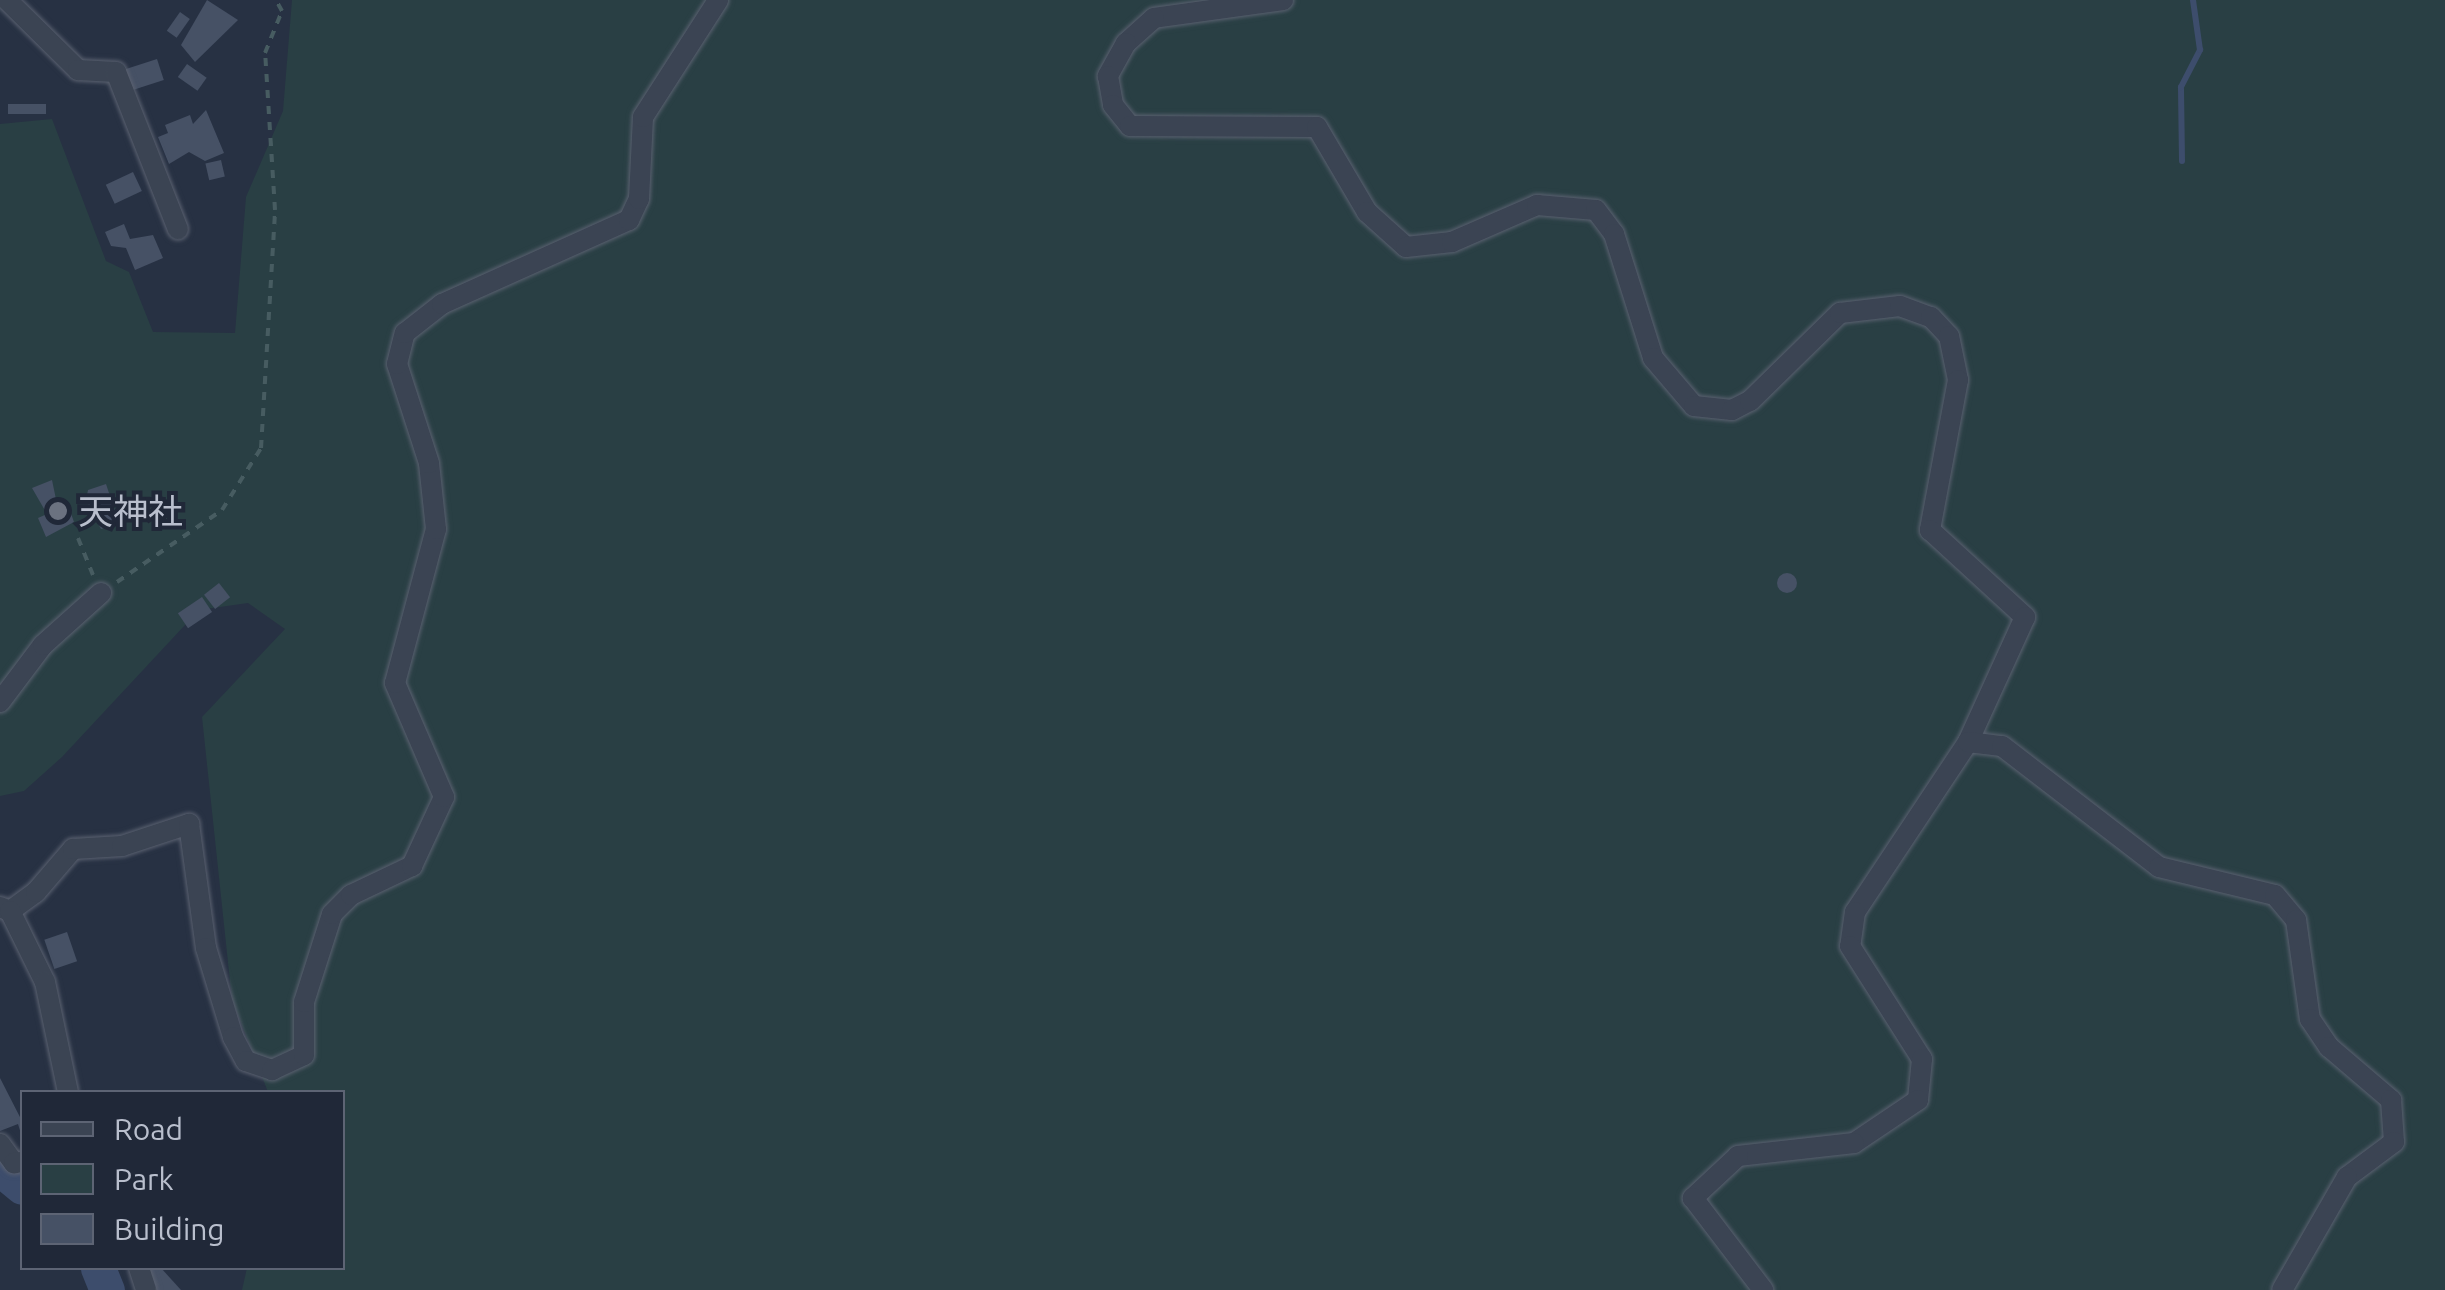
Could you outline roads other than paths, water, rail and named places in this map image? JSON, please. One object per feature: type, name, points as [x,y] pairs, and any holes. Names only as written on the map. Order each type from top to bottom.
[{"type":"street","points":[[7,0],[78,70],[116,72],[178,228]]},
{"type":"street","points":[[68,1090],[45,982],[5,909],[73,849],[122,846],[189,824],[206,948],[233,1037],[246,1061],[272,1070],[304,1055],[304,1002],[332,914],[351,895],[412,866],[444,797],[394,683],[436,529],[429,463],[397,364],[405,332],[442,304],[629,220],[639,199],[643,117],[718,0]]},
{"type":"street","points":[[1284,0],[1154,18],[1126,43],[1108,76],[1113,106],[1130,126],[1317,128],[1367,212],[1406,247],[1452,242],[1537,205],[1596,210],[1614,234],[1653,358],[1675,392],[1715,412],[1732,410],[1771,384],[1840,313],[1887,305],[1931,317],[1949,336],[1958,380],[1930,530],[2025,617],[1968,742],[1855,912],[1850,946],[1922,1060],[1918,1100],[1854,1143],[1738,1156],[1693,1198],[1763,1290]]},
{"type":"street","points":[[0,702],[43,644],[101,593]]},
{"type":"street","points":[[1968,742],[2002,746],[2160,867],[2188,880],[2275,895],[2296,920],[2310,1019],[2329,1047],[2391,1100],[2394,1142],[2347,1177],[2282,1290]]},
{"type":"street","points":[[0,1144],[14,1163],[20,1162]]},
{"type":"waterway","points":[[2182,161],[2181,87],[2200,50],[2193,0]]},
{"type":"waterway","points":[[0,1169],[20,1185]]},
{"type":"waterway","points":[[99,1270],[107,1290]]},
{"type":"place","name":"天神社","points":[[58,511]]}]
